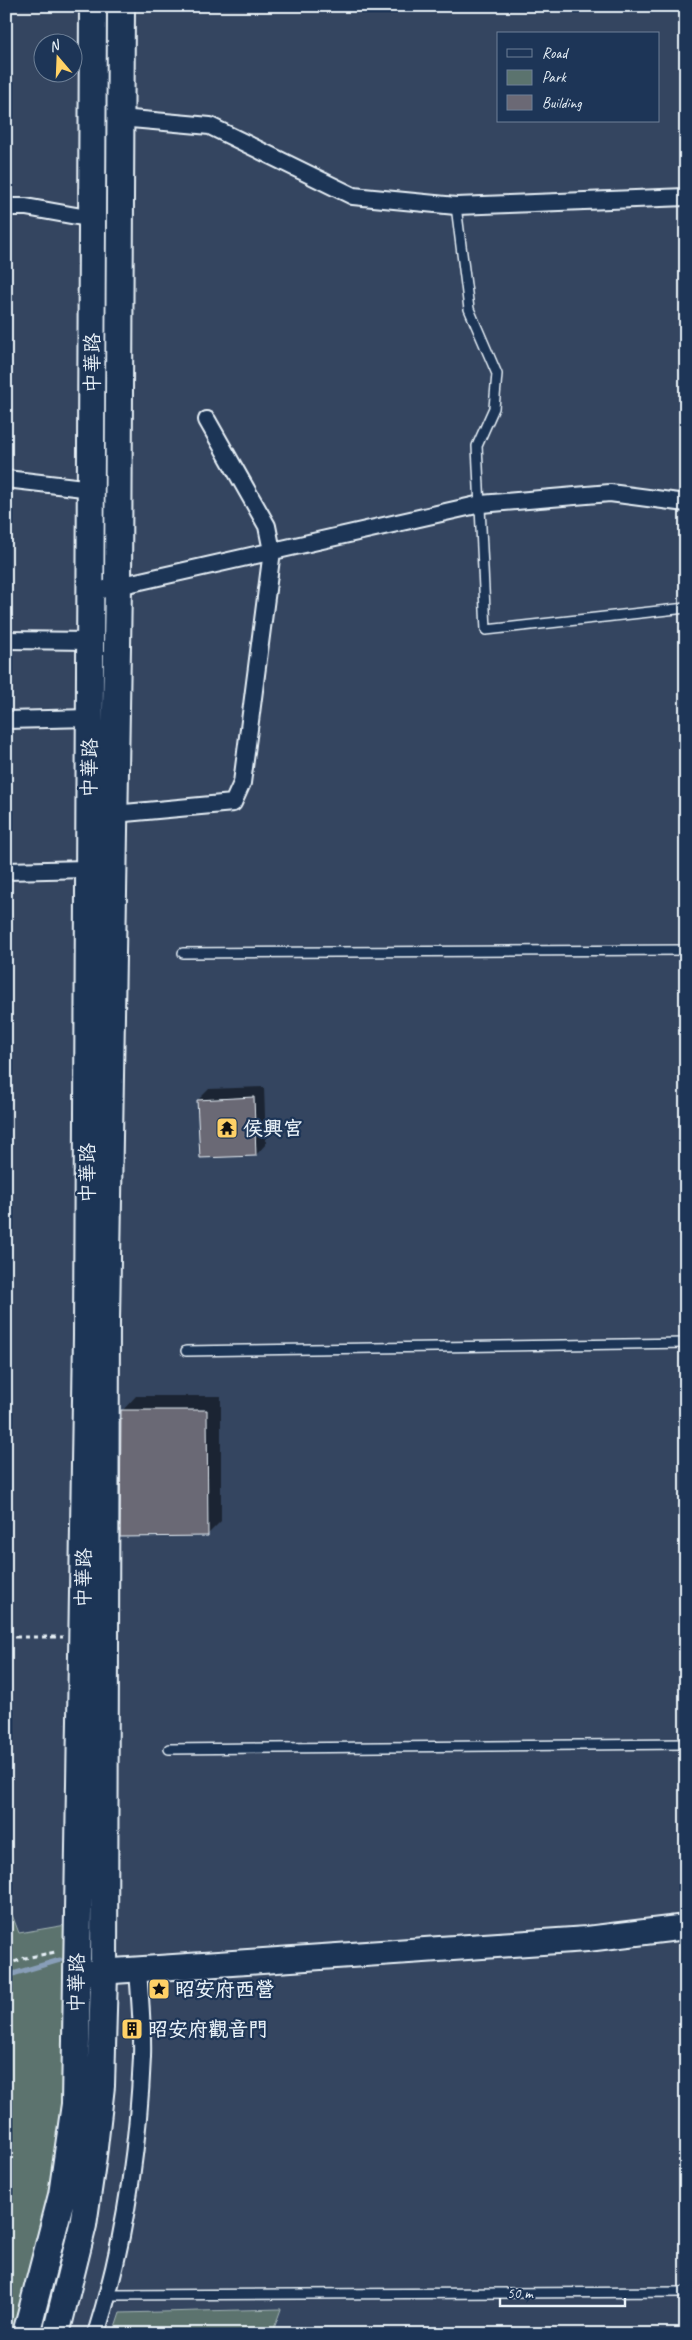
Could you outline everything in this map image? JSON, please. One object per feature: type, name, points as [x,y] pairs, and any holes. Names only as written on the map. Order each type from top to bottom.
[{"type":"main road","name":"中華路","points":[[26,2334],[62,2194],[75,2104],[87,1336],[88,869],[92,592],[93,6]]},
{"type":"main road","name":"中華路","points":[[56,2334],[83,2226],[101,2086],[104,1973],[106,1321],[118,586],[121,6]]},
{"type":"street","points":[[120,118],[210,126],[353,196],[456,206],[686,197]]},
{"type":"street","points":[[6,210],[8,207],[26,207],[93,219]]},
{"type":"street","points":[[114,814],[233,803],[242,782],[272,551],[267,526],[207,420]]},
{"type":"street","points":[[6,479],[92,489]]},
{"type":"street","points":[[92,592],[481,504],[610,493],[686,503]]},
{"type":"street","points":[[6,640],[91,641]]},
{"type":"street","points":[[6,720],[90,718]]},
{"type":"street","points":[[6,871],[88,869]]},
{"type":"street","points":[[76,1963],[104,1973],[587,1940],[686,1927]]},
{"type":"street","points":[[96,2334],[108,2295],[134,2164],[142,2056],[138,1970]]},
{"type":"lane","points":[[456,206],[469,309],[497,374],[494,408],[477,446],[486,630],[686,608]]},
{"type":"lane","points":[[184,953],[686,950]]},
{"type":"lane","points":[[186,1351],[686,1343]]},
{"type":"lane","points":[[169,1750],[686,1744]]},
{"type":"lane","points":[[108,2295],[686,2292]]},
{"type":"path","points":[[6,1637],[82,1637]]},
{"type":"path","points":[[6,1965],[25,1958],[57,1952],[76,1963]]},
{"type":"green space","points":[[6,1899],[19,1933],[66,1925],[64,2110],[43,2236],[15,2334],[6,2334]]},
{"type":"green space","points":[[281,2309],[272,2334],[113,2334],[120,2313]]},
{"type":"water","points":[[6,1870],[13,1900],[7,1904],[6,1904]]},
{"type":"building","name":"侯興宮","points":[[254,1097],[256,1156],[200,1158],[197,1100]]},
{"type":"building","points":[[121,1410],[207,1410],[208,1536],[120,1537]]},
{"type":"waterway","points":[[6,1978],[16,1973],[60,1960]]},
{"type":"place","name":"侯興宮","points":[[227,1128]]},
{"type":"place","name":"昭安府西營","points":[[159,1989]]},
{"type":"place","name":"昭安府觀音門","points":[[132,2029]]}]
